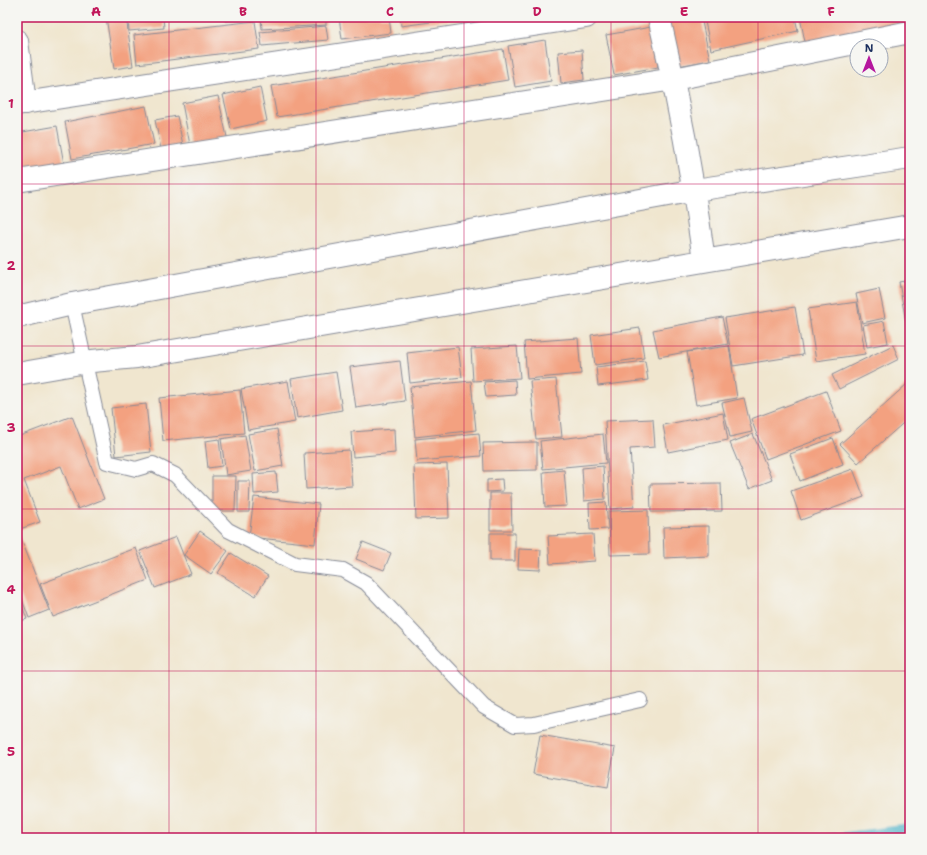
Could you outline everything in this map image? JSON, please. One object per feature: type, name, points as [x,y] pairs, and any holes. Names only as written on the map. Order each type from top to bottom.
[{"type":"street","points":[[17,41],[21,104],[586,17]]},
{"type":"street","points":[[659,17],[674,79],[695,190],[704,260]]},
{"type":"street","points":[[17,181],[674,79],[910,32]]},
{"type":"street","points":[[17,318],[72,304],[695,190],[910,158]]},
{"type":"street","points":[[17,374],[84,362],[137,357],[910,226]]},
{"type":"lane","points":[[72,304],[107,462],[136,469],[153,464],[175,475],[228,530],[296,564],[343,570],[366,582],[484,707],[515,725],[534,724],[640,700]]},
{"type":"building","points":[[106,17],[126,17],[133,66],[114,69]]},
{"type":"building","points":[[128,17],[163,17],[164,28],[129,31]]},
{"type":"building","points":[[225,17],[256,17],[256,19],[225,21]]},
{"type":"building","points":[[261,17],[326,17],[326,25],[262,29]]},
{"type":"building","points":[[339,17],[389,17],[391,33],[342,39]]},
{"type":"building","points":[[400,17],[453,17],[453,19],[401,26]]},
{"type":"building","points":[[680,17],[701,17],[710,60],[678,66],[668,19]]},
{"type":"building","points":[[704,17],[795,17],[798,31],[711,50]]},
{"type":"building","points":[[800,17],[910,17],[910,22],[805,42]]},
{"type":"building","points":[[255,21],[259,49],[137,64],[134,35]]},
{"type":"building","points":[[326,26],[328,40],[262,46],[260,32]]},
{"type":"building","points":[[651,27],[658,67],[614,75],[606,35]]},
{"type":"building","points":[[545,40],[551,81],[515,87],[508,46]]},
{"type":"building","points":[[503,49],[508,80],[277,117],[271,86]]},
{"type":"building","points":[[582,50],[584,80],[561,83],[558,52]]},
{"type":"building","points":[[260,87],[267,121],[231,129],[223,95]]},
{"type":"building","points":[[218,96],[227,137],[190,145],[182,103]]},
{"type":"building","points":[[146,106],[154,144],[72,159],[65,122]]},
{"type":"building","points":[[177,116],[183,145],[161,149],[155,120]]},
{"type":"building","points":[[57,126],[64,164],[17,171],[17,133]]},
{"type":"building","points":[[910,280],[910,329],[907,329],[899,282]]},
{"type":"building","points":[[879,289],[885,318],[862,323],[856,294]]},
{"type":"building","points":[[857,302],[865,354],[816,361],[808,309]]},
{"type":"building","points":[[795,307],[803,355],[733,366],[725,318]]},
{"type":"building","points":[[722,317],[728,344],[659,357],[653,330]]},
{"type":"building","points":[[884,321],[888,343],[867,347],[863,325]]},
{"type":"building","points":[[640,328],[644,358],[595,365],[591,335]]},
{"type":"building","points":[[578,338],[581,374],[527,379],[524,342]]},
{"type":"building","points":[[893,345],[899,359],[839,389],[832,375]]},
{"type":"building","points":[[517,346],[520,378],[473,381],[471,349]]},
{"type":"building","points":[[729,346],[737,398],[696,405],[687,352]]},
{"type":"building","points":[[458,347],[462,377],[410,383],[407,353]]},
{"type":"building","points":[[400,361],[405,401],[356,408],[350,367]]},
{"type":"building","points":[[645,361],[648,380],[598,386],[596,367]]},
{"type":"building","points":[[336,372],[342,410],[297,418],[291,379]]},
{"type":"building","points":[[556,379],[562,437],[536,439],[530,381]]},
{"type":"building","points":[[515,380],[516,395],[486,397],[484,382]]},
{"type":"building","points":[[288,381],[295,422],[248,430],[241,389]]},
{"type":"building","points":[[471,381],[476,430],[415,437],[410,387]]},
{"type":"building","points":[[907,384],[910,387],[910,417],[858,463],[840,444]]},
{"type":"building","points":[[240,390],[244,433],[163,441],[159,398]]},
{"type":"building","points":[[826,391],[841,431],[766,459],[751,419]]},
{"type":"building","points":[[744,398],[752,432],[730,437],[722,403]]},
{"type":"building","points":[[146,404],[151,452],[116,456],[111,408]]},
{"type":"building","points":[[723,413],[728,440],[668,452],[663,425]]},
{"type":"building","points":[[72,416],[104,499],[78,509],[61,466],[24,480],[40,522],[17,530],[17,437]]},
{"type":"building","points":[[653,419],[655,447],[630,449],[634,507],[610,509],[605,421]]},
{"type":"building","points":[[277,429],[283,466],[255,471],[248,434]]},
{"type":"building","points":[[394,429],[395,453],[353,457],[351,432]]},
{"type":"building","points":[[479,433],[481,456],[417,461],[415,439]]},
{"type":"building","points":[[603,434],[606,463],[543,469],[540,441]]},
{"type":"building","points":[[753,434],[772,480],[749,489],[730,443]]},
{"type":"building","points":[[245,435],[251,471],[226,475],[221,439]]},
{"type":"building","points":[[833,438],[843,464],[800,481],[790,454]]},
{"type":"building","points":[[219,439],[222,466],[208,468],[205,441]]},
{"type":"building","points":[[537,442],[537,470],[484,471],[483,443]]},
{"type":"building","points":[[349,450],[352,486],[306,489],[304,453]]},
{"type":"building","points":[[447,464],[449,518],[416,519],[414,465]]},
{"type":"building","points":[[603,466],[605,499],[584,501],[582,468]]},
{"type":"building","points":[[853,469],[864,497],[801,520],[791,491]]},
{"type":"building","points":[[564,470],[567,506],[545,507],[543,472]]},
{"type":"building","points":[[276,472],[278,492],[254,494],[253,474]]},
{"type":"building","points":[[212,476],[236,476],[235,511],[212,511]]},
{"type":"building","points":[[502,479],[503,491],[487,492],[487,480]]},
{"type":"building","points":[[238,481],[250,481],[249,512],[238,512]]},
{"type":"building","points":[[721,483],[722,511],[651,512],[650,484]]},
{"type":"building","points":[[490,493],[511,493],[512,530],[490,530]]},
{"type":"building","points":[[254,497],[319,504],[315,544],[249,537]]},
{"type":"building","points":[[606,502],[608,529],[590,530],[589,503]]},
{"type":"building","points":[[648,510],[649,554],[610,555],[609,511]]},
{"type":"building","points":[[709,526],[709,556],[664,558],[663,527]]},
{"type":"building","points":[[18,531],[49,610],[29,618],[17,586]]},
{"type":"building","points":[[200,531],[228,551],[211,574],[184,555]]},
{"type":"building","points":[[490,533],[515,533],[515,561],[490,561]]},
{"type":"building","points":[[593,534],[595,561],[550,564],[548,536]]},
{"type":"building","points":[[176,537],[191,574],[155,588],[140,551]]},
{"type":"building","points":[[363,542],[391,553],[384,570],[356,559]]},
{"type":"building","points":[[136,548],[148,580],[53,617],[40,584]]},
{"type":"building","points":[[519,549],[541,550],[540,570],[518,569]]},
{"type":"building","points":[[231,553],[268,576],[255,596],[218,573]]},
{"type":"building","points":[[17,592],[27,619],[17,622]]},
{"type":"building","points":[[540,735],[615,748],[608,787],[533,774]]},
{"type":"waterway","points":[[831,838],[910,828]]}]
